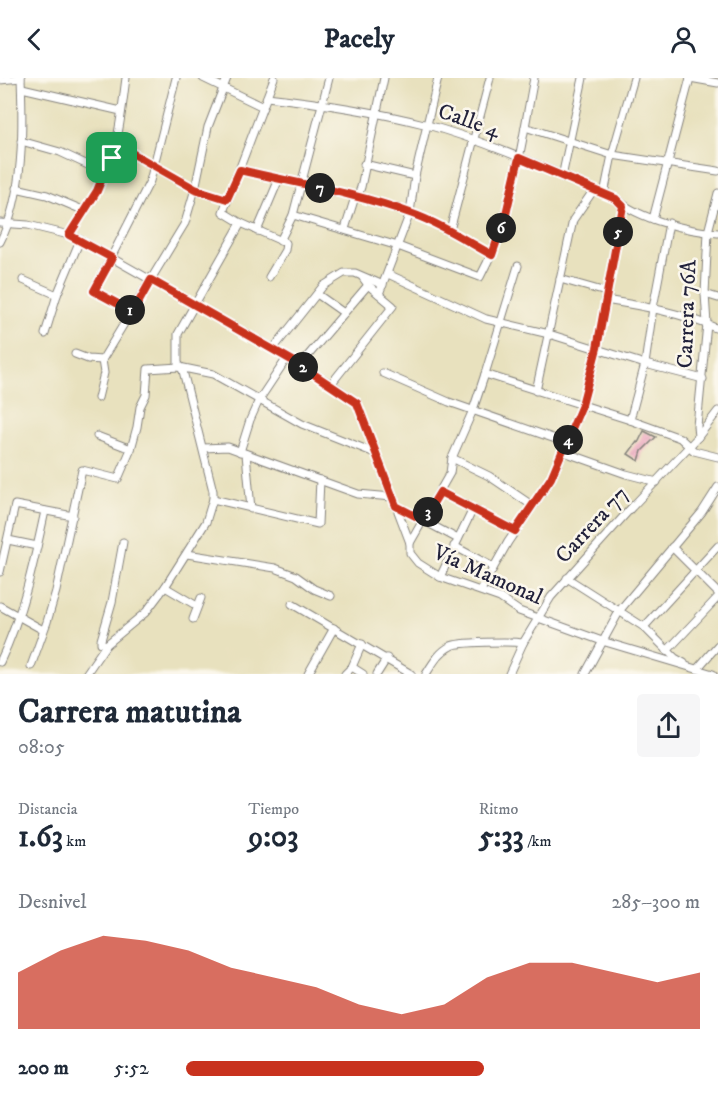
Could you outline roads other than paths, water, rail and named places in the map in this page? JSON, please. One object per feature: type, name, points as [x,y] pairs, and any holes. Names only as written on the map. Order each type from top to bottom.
[{"type":"street","points":[[0,80],[21,78],[22,88],[21,141],[16,188],[9,224],[0,242]]},
{"type":"street","points":[[69,235],[97,191],[116,144],[126,78]]},
{"type":"street","points":[[133,312],[94,291],[150,181],[176,78]]},
{"type":"street","points":[[203,78],[263,107]]},
{"type":"street","points":[[98,398],[104,373],[102,360],[185,223],[208,128],[227,78]]},
{"type":"street","points":[[269,278],[285,250],[286,243],[257,231],[223,212],[274,78]]},
{"type":"street","points":[[280,241],[293,215],[303,183],[329,78]]},
{"type":"street","points":[[345,229],[365,170],[364,164],[384,78]]},
{"type":"street","points":[[379,294],[410,213],[415,176],[438,78]]},
{"type":"street","points":[[450,230],[490,78]]},
{"type":"street","points":[[293,215],[398,246],[480,277],[492,255],[506,214],[534,78]]},
{"type":"street","points":[[562,177],[583,78]]},
{"type":"street","points":[[604,194],[612,155],[634,78]]},
{"type":"street","points":[[653,219],[690,78],[718,83]]},
{"type":"street","points":[[22,88],[121,111]]},
{"type":"street","name":"Calle 4","points":[[267,96],[323,103],[426,125],[519,158],[616,199],[623,206],[653,219],[718,233]]},
{"type":"street","points":[[525,127],[612,155],[718,171]]},
{"type":"street","points":[[21,141],[60,152],[105,172]]},
{"type":"street","points":[[116,144],[195,189],[227,199]]},
{"type":"street","points":[[364,164],[415,176]]},
{"type":"street","points":[[240,170],[303,183],[410,213],[450,230],[492,255]]},
{"type":"street","points":[[257,231],[279,179]]},
{"type":"street","points":[[16,188],[47,195],[85,211]]},
{"type":"street","points":[[536,390],[573,220],[593,191]]},
{"type":"street","name":"Carrera 76A","points":[[698,437],[697,426],[708,324],[705,294],[708,232],[718,193]]},
{"type":"street","points":[[481,590],[515,531],[551,478],[564,452],[582,405],[597,348],[623,206]]},
{"type":"street","name":"Vía Mamonal","points":[[0,223],[28,225],[80,240],[273,349],[331,384],[357,403],[410,543],[410,553],[418,563],[440,577],[500,598],[519,611],[602,641],[698,669]]},
{"type":"street","points":[[86,674],[106,645],[146,612],[187,554],[208,516],[213,491],[183,371],[179,367],[178,334],[241,223]]},
{"type":"street","points":[[630,420],[645,364],[652,308],[669,223]]},
{"type":"street","points":[[45,334],[57,296],[80,240]]},
{"type":"street","points":[[410,543],[450,472],[452,458],[473,410],[485,374],[518,266]]},
{"type":"street","points":[[273,349],[323,286],[344,273],[355,273],[383,285]]},
{"type":"street","points":[[388,274],[468,311],[703,379]]},
{"type":"street","points":[[331,384],[393,306],[368,285],[361,275]]},
{"type":"street","points":[[560,279],[606,296],[708,324],[718,329]]},
{"type":"street","points":[[23,280],[57,296]]},
{"type":"street","points":[[300,365],[368,285]]},
{"type":"street","points":[[317,294],[344,313]]},
{"type":"street","points":[[705,294],[718,298]]},
{"type":"street","points":[[75,354],[88,359],[102,360]]},
{"type":"street","points":[[251,509],[243,453],[250,420],[259,400],[287,358]]},
{"type":"street","points":[[31,666],[56,591],[82,470],[118,479],[131,448],[140,407],[146,395],[148,369],[179,367],[213,374],[309,427],[375,453]]},
{"type":"street","points":[[383,373],[449,402],[567,443]]},
{"type":"street","points":[[485,374],[630,420],[680,438],[688,448],[694,451],[718,457]]},
{"type":"street","name":"Carrera 77","points":[[509,674],[537,617],[567,578],[698,437],[718,411]]},
{"type":"street","points":[[97,436],[131,448]]},
{"type":"street","points":[[203,448],[222,446],[358,494],[392,497]]},
{"type":"street","points":[[564,452],[626,474],[657,482]]},
{"type":"street","points":[[452,458],[489,476],[533,506]]},
{"type":"street","points":[[213,499],[318,524],[320,480]]},
{"type":"street","points":[[585,674],[620,610],[714,501],[718,487]]},
{"type":"street","points":[[440,492],[515,531]]},
{"type":"street","points":[[0,572],[15,505],[73,516]]},
{"type":"street","points":[[396,506],[423,520],[493,567]]},
{"type":"street","points":[[440,577],[473,509]]},
{"type":"street","points":[[0,662],[29,582],[45,511]]},
{"type":"street","points":[[8,540],[37,546]]},
{"type":"street","points":[[106,645],[101,643],[101,640],[112,602],[123,542]]},
{"type":"street","points":[[644,627],[718,546]]},
{"type":"street","points":[[667,651],[718,595],[672,548]]},
{"type":"street","points":[[187,554],[275,568],[296,576],[314,589],[331,597]]},
{"type":"street","points":[[567,578],[644,627],[675,658],[713,674]]},
{"type":"street","points":[[165,587],[196,606]]},
{"type":"street","points":[[193,619],[196,606],[201,598]]},
{"type":"street","points":[[292,604],[411,674]]},
{"type":"street","points":[[0,606],[44,630]]},
{"type":"street","points":[[308,674],[334,628]]},
{"type":"street","points":[[426,674],[441,652],[456,644],[511,640],[523,642]]},
{"type":"street","points":[[345,674],[352,667],[363,644]]},
{"type":"street","points":[[698,669],[718,645]]},
{"type":"street","points":[[377,674],[387,658]]},
{"type":"street","points":[[352,667],[363,674]]}]
